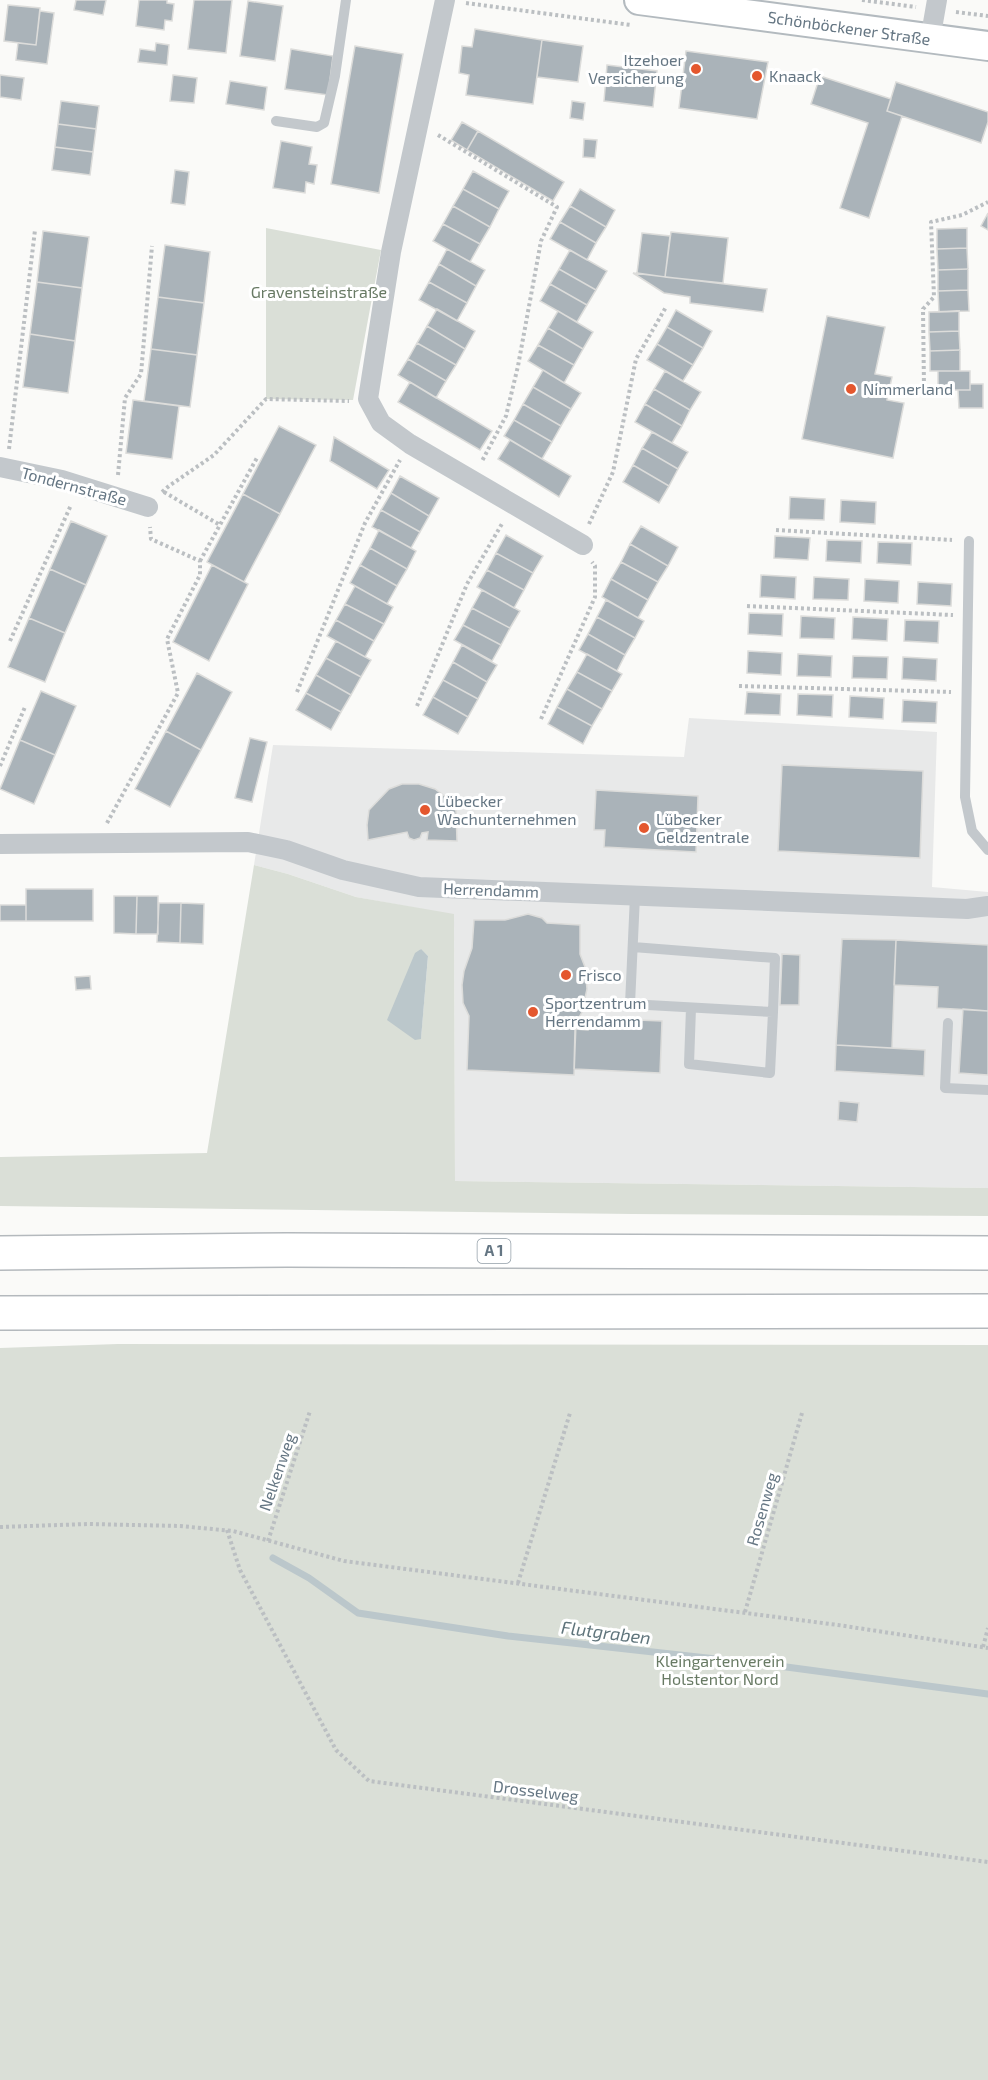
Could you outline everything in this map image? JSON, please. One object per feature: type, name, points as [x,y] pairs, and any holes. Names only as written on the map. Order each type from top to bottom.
[{"type":"highway","name":"A 1","points":[[0,1253],[311,1250],[988,1253]]},
{"type":"highway","points":[[0,1313],[988,1311]]},
{"type":"main road","name":"Schönböckener Straße","points":[[639,0],[683,3],[930,40],[988,46]]},
{"type":"street","points":[[445,0],[391,252],[368,399],[381,423],[410,444],[581,544]]},
{"type":"street","points":[[930,40],[936,0]]},
{"type":"street","name":"Tondernstraße","points":[[3,468],[62,480],[148,507]]},
{"type":"street","name":"Herrendamm","points":[[0,844],[248,842],[286,850],[343,870],[419,888],[967,909],[988,906]]},
{"type":"lane","points":[[276,121],[317,127],[324,123],[335,76],[346,0]]},
{"type":"lane","points":[[969,541],[965,797],[972,831],[988,850]]},
{"type":"lane","points":[[635,896],[630,1004],[773,1012]]},
{"type":"lane","points":[[633,947],[775,958],[770,1073],[689,1064],[691,1008]]},
{"type":"lane","points":[[948,1023],[945,1088],[988,1090]]},
{"type":"path","points":[[419,124],[557,207],[541,241],[518,366],[506,416],[473,479]]},
{"type":"path","points":[[924,387],[923,309],[934,297],[931,222],[962,215],[988,202]]},
{"type":"path","points":[[3,468],[34,230]]},
{"type":"path","points":[[116,497],[124,398],[141,374],[152,246]]},
{"type":"path","points":[[541,719],[595,597],[595,567],[581,544],[613,472],[636,359],[666,307]]},
{"type":"path","points":[[200,561],[151,539],[148,507],[163,492],[214,455],[266,399],[343,401],[368,399]]},
{"type":"path","points":[[297,692],[365,522],[410,444]]},
{"type":"path","points":[[97,842],[178,693],[167,639],[200,575],[200,561],[258,456]]},
{"type":"path","points":[[10,641],[80,486]]},
{"type":"path","points":[[163,492],[220,525]]},
{"type":"path","points":[[417,706],[467,584],[514,504]]},
{"type":"path","points":[[776,530],[969,541]]},
{"type":"path","points":[[747,606],[968,615]]},
{"type":"path","points":[[738,686],[966,693]]},
{"type":"path","points":[[0,766],[25,707]]},
{"type":"path","name":"Nelkenweg","points":[[267,1541],[310,1411]]},
{"type":"path","points":[[518,1583],[570,1413]]},
{"type":"path","name":"Rosenweg","points":[[745,1612],[802,1413]]},
{"type":"path","points":[[0,1527],[100,1524],[227,1530],[344,1561],[745,1612],[985,1647],[988,1628]]},
{"type":"path","name":"Drosselweg","points":[[227,1530],[240,1570],[336,1750],[369,1781],[988,1862]]},
{"type":"shaded area","points":[[689,718],[937,732],[932,887],[988,892],[988,1188],[455,1181],[454,915],[356,897],[254,865],[273,745],[684,757]]},
{"type":"shaded area","points":[[421,949],[428,956],[421,1039],[415,1040],[387,1020],[415,953]]},
{"type":"green space","name":"Gravensteinstraße","points":[[266,228],[381,250],[353,400],[266,399]]},
{"type":"green space","points":[[254,865],[356,897],[454,914],[455,1181],[988,1188],[988,1216],[0,1206],[0,1157],[207,1153]],"holes":[[[420,949],[428,956],[421,1038]]]},
{"type":"green space","name":"Kleingartenverein Holstentor Nord","points":[[118,1344],[988,1345],[988,2080],[0,2080],[0,1348]]},
{"type":"building","points":[[76,0],[106,0],[103,15],[74,10]]},
{"type":"building","points":[[139,0],[167,0],[167,3],[174,4],[172,21],[165,20],[164,30],[136,26]]},
{"type":"building","points":[[194,0],[232,0],[226,53],[188,49]]},
{"type":"building","points":[[248,1],[283,6],[275,61],[240,56]]},
{"type":"building","points":[[8,5],[40,8],[36,45],[4,41]]},
{"type":"building","points":[[40,11],[54,13],[47,64],[16,60],[18,43],[36,45]]},
{"type":"building","points":[[475,29],[542,40],[533,104],[466,95],[469,75],[459,73],[462,46],[472,47]]},
{"type":"building","points":[[542,40],[583,46],[578,82],[537,77]]},
{"type":"building","points":[[156,43],[169,45],[167,65],[138,62],[140,49],[155,51]]},
{"type":"building","points":[[355,46],[403,54],[379,193],[331,184]]},
{"type":"building","points":[[291,49],[333,56],[328,95],[285,89]]},
{"type":"building","points":[[686,51],[768,62],[757,119],[679,108]]},
{"type":"building","points":[[607,65],[657,71],[653,107],[604,101]]},
{"type":"building","points":[[0,75],[24,78],[21,100],[0,97]]},
{"type":"building","points":[[173,75],[197,78],[194,103],[170,101]]},
{"type":"building","points":[[820,76],[891,99],[887,111],[902,116],[869,218],[840,208],[868,123],[811,104]]},
{"type":"building","points":[[230,81],[267,87],[264,110],[226,104]]},
{"type":"building","points":[[896,82],[988,112],[988,122],[981,143],[887,111]]},
{"type":"building","points":[[61,101],[99,106],[96,129],[58,124]]},
{"type":"building","points":[[572,101],[585,103],[583,120],[570,118]]},
{"type":"building","points":[[462,122],[478,131],[467,150],[451,140]]},
{"type":"building","points":[[58,124],[96,129],[93,152],[55,147]]},
{"type":"building","points":[[478,131],[564,182],[553,201],[467,150]]},
{"type":"building","points":[[584,139],[597,140],[595,158],[583,157]]},
{"type":"building","points":[[281,141],[312,147],[309,164],[317,165],[314,184],[306,182],[305,193],[273,188]]},
{"type":"building","points":[[55,147],[93,152],[90,175],[52,170]]},
{"type":"building","points":[[175,170],[189,172],[185,205],[171,203]]},
{"type":"building","points":[[473,171],[509,191],[499,209],[463,189]]},
{"type":"building","points":[[463,189],[499,209],[490,227],[453,206]]},
{"type":"building","points":[[580,189],[615,210],[606,227],[570,206]]},
{"type":"building","points":[[453,206],[490,227],[480,244],[443,224]]},
{"type":"building","points":[[570,206],[606,227],[596,243],[560,222]]},
{"type":"building","points":[[988,213],[988,230],[981,226]]},
{"type":"building","points":[[560,222],[596,243],[587,260],[550,239]]},
{"type":"building","points":[[443,224],[480,244],[470,262],[433,241]]},
{"type":"building","points":[[967,228],[967,248],[937,249],[937,229]]},
{"type":"building","points":[[43,231],[89,237],[82,288],[37,282]]},
{"type":"building","points":[[671,232],[728,238],[723,283],[665,277]]},
{"type":"building","points":[[642,233],[670,236],[665,277],[637,273]]},
{"type":"building","points":[[165,245],[210,252],[204,303],[158,297]]},
{"type":"building","points":[[967,248],[968,269],[938,270],[937,249]]},
{"type":"building","points":[[447,249],[485,270],[476,286],[439,264]]},
{"type":"building","points":[[570,250],[607,271],[596,290],[559,269]]},
{"type":"building","points":[[439,264],[476,286],[467,303],[429,282]]},
{"type":"building","points":[[559,269],[596,290],[587,305],[550,284]]},
{"type":"building","points":[[968,269],[968,290],[938,291],[938,270]]},
{"type":"building","points":[[633,273],[767,289],[763,312],[690,303],[690,297],[664,293]]},
{"type":"building","points":[[37,282],[82,288],[75,341],[30,334]]},
{"type":"building","points":[[429,282],[467,303],[457,321],[419,300]]},
{"type":"building","points":[[550,284],[587,305],[577,322],[540,301]]},
{"type":"building","points":[[968,290],[969,311],[939,312],[938,291]]},
{"type":"building","points":[[158,297],[204,303],[197,355],[151,349]]},
{"type":"building","points":[[437,309],[475,331],[465,349],[427,326]]},
{"type":"building","points":[[676,310],[712,331],[703,348],[667,327]]},
{"type":"building","points":[[558,311],[593,332],[583,349],[548,328]]},
{"type":"building","points":[[959,311],[959,331],[929,332],[929,312]]},
{"type":"building","name":"Nimmerland","points":[[827,316],[885,327],[875,374],[892,377],[887,400],[904,403],[893,458],[802,439]]},
{"type":"building","points":[[427,326],[465,349],[456,365],[417,343]]},
{"type":"building","points":[[667,327],[703,348],[693,365],[657,344]]},
{"type":"building","points":[[548,328],[583,349],[574,365],[538,345]]},
{"type":"building","points":[[959,331],[960,350],[930,351],[929,332]]},
{"type":"building","points":[[30,334],[75,341],[68,393],[23,387]]},
{"type":"building","points":[[417,343],[456,365],[446,381],[408,359]]},
{"type":"building","points":[[657,344],[693,365],[683,381],[647,360]]},
{"type":"building","points":[[538,345],[574,365],[564,383],[528,361]]},
{"type":"building","points":[[151,349],[197,355],[190,407],[144,401]]},
{"type":"building","points":[[960,350],[960,371],[930,371],[930,351]]},
{"type":"building","points":[[408,359],[446,381],[436,398],[398,375]]},
{"type":"building","points":[[543,370],[581,393],[571,409],[533,387]]},
{"type":"building","points":[[665,371],[701,392],[690,410],[654,389]]},
{"type":"building","points":[[938,371],[970,371],[970,390],[938,390]]},
{"type":"building","points":[[410,382],[492,431],[480,450],[398,402]]},
{"type":"building","points":[[970,384],[983,384],[983,408],[959,408],[958,390],[970,390]]},
{"type":"building","points":[[533,387],[571,409],[561,426],[523,404]]},
{"type":"building","points":[[654,389],[690,410],[682,426],[645,404]]},
{"type":"building","points":[[133,400],[179,406],[172,459],[126,453]]},
{"type":"building","points":[[523,404],[561,426],[552,442],[514,420]]},
{"type":"building","points":[[645,404],[682,426],[672,443],[635,422]]},
{"type":"building","points":[[514,420],[552,442],[542,459],[504,436]]},
{"type":"building","points":[[279,426],[316,445],[280,514],[243,494]]},
{"type":"building","points":[[652,432],[688,452],[678,469],[642,448]]},
{"type":"building","points":[[334,437],[389,470],[377,489],[330,461]]},
{"type":"building","points":[[510,440],[571,476],[559,497],[498,459]]},
{"type":"building","points":[[642,448],[678,469],[669,486],[633,465]]},
{"type":"building","points":[[633,465],[669,486],[659,503],[623,482]]},
{"type":"building","points":[[400,476],[439,498],[429,516],[391,493]]},
{"type":"building","points":[[391,493],[429,516],[420,532],[381,510]]},
{"type":"building","points":[[243,494],[280,514],[244,582],[207,562]]},
{"type":"building","points":[[790,497],[825,499],[824,520],[789,519]]},
{"type":"building","points":[[841,500],[876,502],[875,524],[840,522]]},
{"type":"building","points":[[381,510],[420,532],[411,548],[372,527]]},
{"type":"building","points":[[71,521],[107,536],[86,585],[50,569]]},
{"type":"building","points":[[641,526],[678,547],[668,566],[630,544]]},
{"type":"building","points":[[379,530],[416,551],[407,569],[370,548]]},
{"type":"building","points":[[506,535],[543,556],[533,573],[496,553]]},
{"type":"building","points":[[775,536],[810,538],[808,560],[774,558]]},
{"type":"building","points":[[827,540],[862,541],[861,563],[826,561]]},
{"type":"building","points":[[878,542],[912,543],[911,565],[877,563]]},
{"type":"building","points":[[630,544],[668,566],[658,582],[621,562]]},
{"type":"building","points":[[370,548],[407,569],[397,586],[360,565]]},
{"type":"building","points":[[496,553],[533,573],[524,590],[487,570]]},
{"type":"building","points":[[621,562],[658,582],[648,600],[611,579]]},
{"type":"building","points":[[212,565],[248,584],[209,661],[173,642]]},
{"type":"building","points":[[360,565],[397,586],[387,604],[350,583]]},
{"type":"building","points":[[50,569],[86,585],[65,633],[29,618]]},
{"type":"building","points":[[487,570],[524,590],[514,608],[477,587]]},
{"type":"building","points":[[761,575],[796,577],[795,599],[760,597]]},
{"type":"building","points":[[814,577],[849,579],[848,600],[813,599]]},
{"type":"building","points":[[611,579],[648,600],[638,618],[602,597]]},
{"type":"building","points":[[865,579],[899,581],[898,603],[864,601]]},
{"type":"building","points":[[918,582],[952,584],[951,606],[917,604]]},
{"type":"building","points":[[355,586],[393,607],[384,624],[345,604]]},
{"type":"building","points":[[482,590],[520,611],[510,628],[472,608]]},
{"type":"building","points":[[606,600],[644,621],[635,638],[597,617]]},
{"type":"building","points":[[345,604],[384,624],[374,641],[336,620]]},
{"type":"building","points":[[472,608],[510,628],[501,645],[463,625]]},
{"type":"building","points":[[749,613],[783,614],[782,636],[748,634]]},
{"type":"building","points":[[801,616],[835,618],[834,639],[800,638]]},
{"type":"building","points":[[597,617],[635,638],[625,655],[588,634]]},
{"type":"building","points":[[853,617],[888,619],[887,641],[852,639]]},
{"type":"building","points":[[29,618],[65,633],[45,682],[8,667]]},
{"type":"building","points":[[336,620],[374,641],[365,657],[327,636]]},
{"type":"building","points":[[905,620],[939,621],[938,643],[904,641]]},
{"type":"building","points":[[463,625],[501,645],[492,661],[454,640]]},
{"type":"building","points":[[588,634],[625,655],[617,671],[579,650]]},
{"type":"building","points":[[336,641],[371,660],[361,677],[326,658]]},
{"type":"building","points":[[462,645],[497,665],[487,682],[453,662]]},
{"type":"building","points":[[748,651],[782,653],[781,675],[747,673]]},
{"type":"building","points":[[587,654],[622,674],[612,691],[577,672]]},
{"type":"building","points":[[798,654],[832,656],[831,677],[797,676]]},
{"type":"building","points":[[853,656],[888,657],[887,679],[852,678]]},
{"type":"building","points":[[903,657],[937,659],[936,681],[902,679]]},
{"type":"building","points":[[326,658],[361,677],[351,695],[316,675]]},
{"type":"building","points":[[453,662],[487,682],[478,699],[443,680]]},
{"type":"building","points":[[577,672],[612,691],[602,709],[567,689]]},
{"type":"building","points":[[197,673],[232,692],[201,750],[166,731]]},
{"type":"building","points":[[316,675],[351,695],[341,712],[306,693]]},
{"type":"building","points":[[443,680],[478,699],[468,717],[433,697]]},
{"type":"building","points":[[567,689],[602,709],[592,726],[557,707]]},
{"type":"building","points":[[41,691],[76,706],[55,755],[20,740]]},
{"type":"building","points":[[747,692],[781,694],[780,715],[745,714]]},
{"type":"building","points":[[306,693],[341,712],[331,730],[296,710]]},
{"type":"building","points":[[798,694],[833,695],[832,717],[797,715]]},
{"type":"building","points":[[850,696],[884,698],[883,719],[849,717]]},
{"type":"building","points":[[433,697],[468,717],[458,734],[423,715]]},
{"type":"building","points":[[903,700],[937,702],[936,723],[902,722]]},
{"type":"building","points":[[557,707],[592,726],[583,744],[548,724]]},
{"type":"building","points":[[166,731],[201,750],[170,807],[135,789]]},
{"type":"building","points":[[250,738],[267,742],[252,802],[235,798]]},
{"type":"building","points":[[20,740],[55,755],[34,804],[0,789]]},
{"type":"building","points":[[782,765],[923,771],[920,858],[778,851]]},
{"type":"building","points":[[402,784],[419,784],[435,789],[447,798],[456,811],[457,841],[427,840],[428,832],[422,833],[420,838],[414,840],[409,838],[407,832],[368,840],[369,810],[389,789]]},
{"type":"building","points":[[596,790],[698,796],[696,852],[604,847],[605,830],[594,830]]},
{"type":"building","points":[[26,889],[93,889],[93,921],[26,921]]},
{"type":"building","points":[[114,896],[137,896],[136,934],[114,933]]},
{"type":"building","points":[[137,896],[158,896],[158,934],[136,934]]},
{"type":"building","points":[[159,903],[181,903],[180,943],[157,942]]},
{"type":"building","points":[[181,903],[204,904],[203,944],[180,943]]},
{"type":"building","points":[[0,905],[26,905],[26,921],[0,921]]},
{"type":"building","points":[[528,914],[542,918],[547,923],[580,925],[580,954],[585,967],[587,989],[582,1012],[576,1023],[574,1075],[467,1070],[469,1016],[463,1003],[462,985],[472,948],[474,920],[505,920]]},
{"type":"building","points":[[842,939],[896,940],[892,1048],[836,1045]]},
{"type":"building","points":[[896,940],[988,945],[988,1011],[937,1008],[938,987],[894,985]]},
{"type":"building","points":[[782,954],[800,955],[799,1005],[780,1005]]},
{"type":"building","points":[[90,976],[91,989],[76,990],[75,977]]},
{"type":"building","points":[[963,1009],[988,1011],[988,1075],[959,1073]]},
{"type":"building","points":[[589,1018],[662,1021],[660,1073],[574,1069],[575,1029],[588,1030]]},
{"type":"building","points":[[836,1045],[925,1050],[924,1076],[835,1071]]},
{"type":"building","points":[[839,1101],[859,1103],[857,1122],[838,1120]]},
{"type":"waterway","name":"Flutgraben","points":[[273,1558],[309,1578],[358,1613],[508,1636],[779,1666],[988,1694]]},
{"type":"place","name":"Itzehoer Versicherung","points":[[696,69]]},
{"type":"place","name":"Knaack","points":[[757,76]]},
{"type":"place","name":"Nimmerland","points":[[851,389]]},
{"type":"place","name":"Lübecker Wachunternehmen","points":[[425,810]]},
{"type":"place","name":"Lübecker Geldzentrale","points":[[644,828]]},
{"type":"place","name":"Frisco","points":[[566,975]]},
{"type":"place","name":"Sportzentrum Herrendamm","points":[[533,1012]]}]
